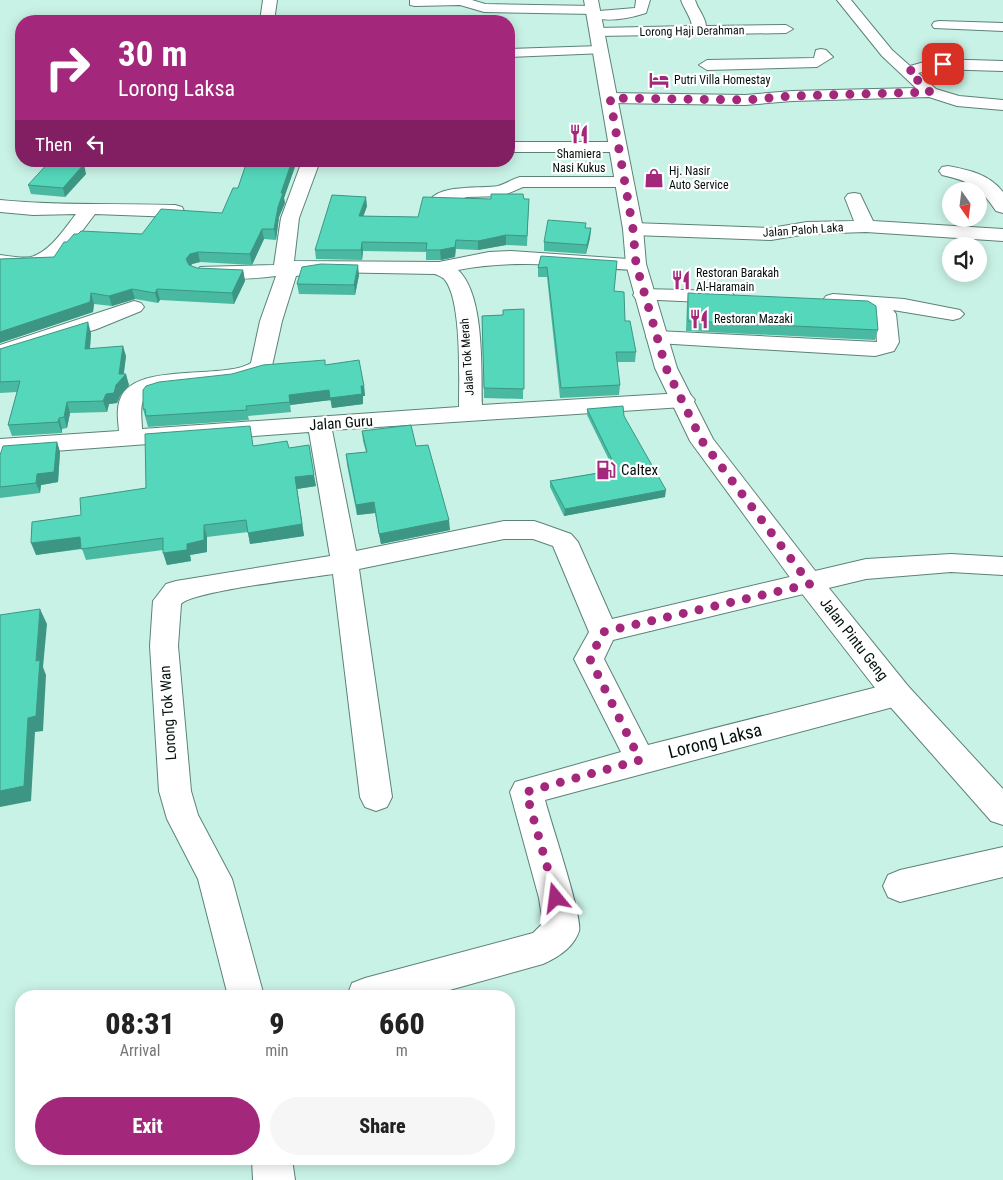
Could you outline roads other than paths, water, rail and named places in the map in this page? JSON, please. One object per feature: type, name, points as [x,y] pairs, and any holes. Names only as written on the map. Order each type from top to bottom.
[{"type":"street","points":[[268,15],[270,0]]},
{"type":"street","points":[[515,52],[595,21],[636,13],[641,10],[643,0]]},
{"type":"street","points":[[688,0],[692,12],[698,18],[700,30]]},
{"type":"street","points":[[844,0],[887,53],[930,92]]},
{"type":"street","points":[[415,2],[461,2],[484,8],[595,21]]},
{"type":"street","name":"Lorong Haji Derahman","points":[[595,21],[700,30],[786,30]]},
{"type":"street","name":"Jalan Pintu Geng","points":[[595,21],[633,229],[636,264],[643,294],[666,368],[702,441],[810,584],[897,694],[1003,811]]},
{"type":"street","points":[[939,25],[1003,27]]},
{"type":"street","points":[[707,65],[817,62],[824,57],[821,53]]},
{"type":"street","points":[[767,64],[784,85]]},
{"type":"street","points":[[908,71],[935,64],[1003,66]]},
{"type":"street","points":[[610,98],[746,100],[784,85],[930,92],[957,101],[1003,105]]},
{"type":"street","points":[[515,147],[617,147]]},
{"type":"street","points":[[131,437],[132,399],[139,389],[156,383],[242,375],[250,373],[261,366],[271,321],[286,276],[290,218],[309,167]]},
{"type":"street","points":[[948,171],[982,181],[991,187],[1003,207]]},
{"type":"street","points":[[439,200],[466,192],[502,191],[520,182],[623,182]]},
{"type":"street","points":[[854,198],[866,226]]},
{"type":"street","points":[[0,206],[33,209],[90,208],[175,211]]},
{"type":"street","points":[[0,261],[28,263],[41,260],[53,252],[90,208]]},
{"type":"street","name":"Jalan Paloh Laka","points":[[633,229],[774,234],[810,228],[866,226],[1003,235]]},
{"type":"street","points":[[200,270],[248,272],[322,266],[444,270],[488,258],[511,257],[636,264]]},
{"type":"street","name":"Jalan Tok Merah","points":[[444,270],[460,291],[468,336],[471,413]]},
{"type":"street","points":[[643,294],[749,298]]},
{"type":"street","points":[[816,300],[904,305],[953,314]]},
{"type":"street","points":[[657,337],[875,349],[886,346],[888,342],[885,314],[875,303]]},
{"type":"street","points":[[0,352],[89,324],[134,307]]},
{"type":"street","name":"Jalan Guru","points":[[0,448],[471,413],[683,400]]},
{"type":"street","points":[[320,424],[345,563],[376,797]]},
{"type":"street","name":"Lorong Tok Wan","points":[[244,990],[215,879],[197,842],[183,819],[175,792],[164,646],[167,601],[176,591],[209,584],[345,563],[504,530],[534,530],[562,540],[569,549],[603,632]]},
{"type":"street","points":[[640,760],[590,659],[603,632],[810,584],[866,569],[901,565],[1003,566]]},
{"type":"street","name":"Lorong Laksa","points":[[387,990],[543,947],[562,929],[556,898],[526,792],[640,760],[897,694]]},
{"type":"street","points":[[900,886],[1003,862]]},
{"type":"street","points":[[273,1165],[274,1180]]},
{"type":"place","name":"Putri Villa Homestay","points":[[659,80]]},
{"type":"place","name":"Shamiera Nasi Kukus","points":[[579,134]]},
{"type":"place","name":"Hj. Nasir Auto Service","points":[[654,178]]},
{"type":"place","name":"Restoran Barakah Al-Haramain","points":[[681,280]]},
{"type":"place","name":"Restoran Mazaki","points":[[699,319]]},
{"type":"place","name":"Caltex","points":[[606,470]]}]
